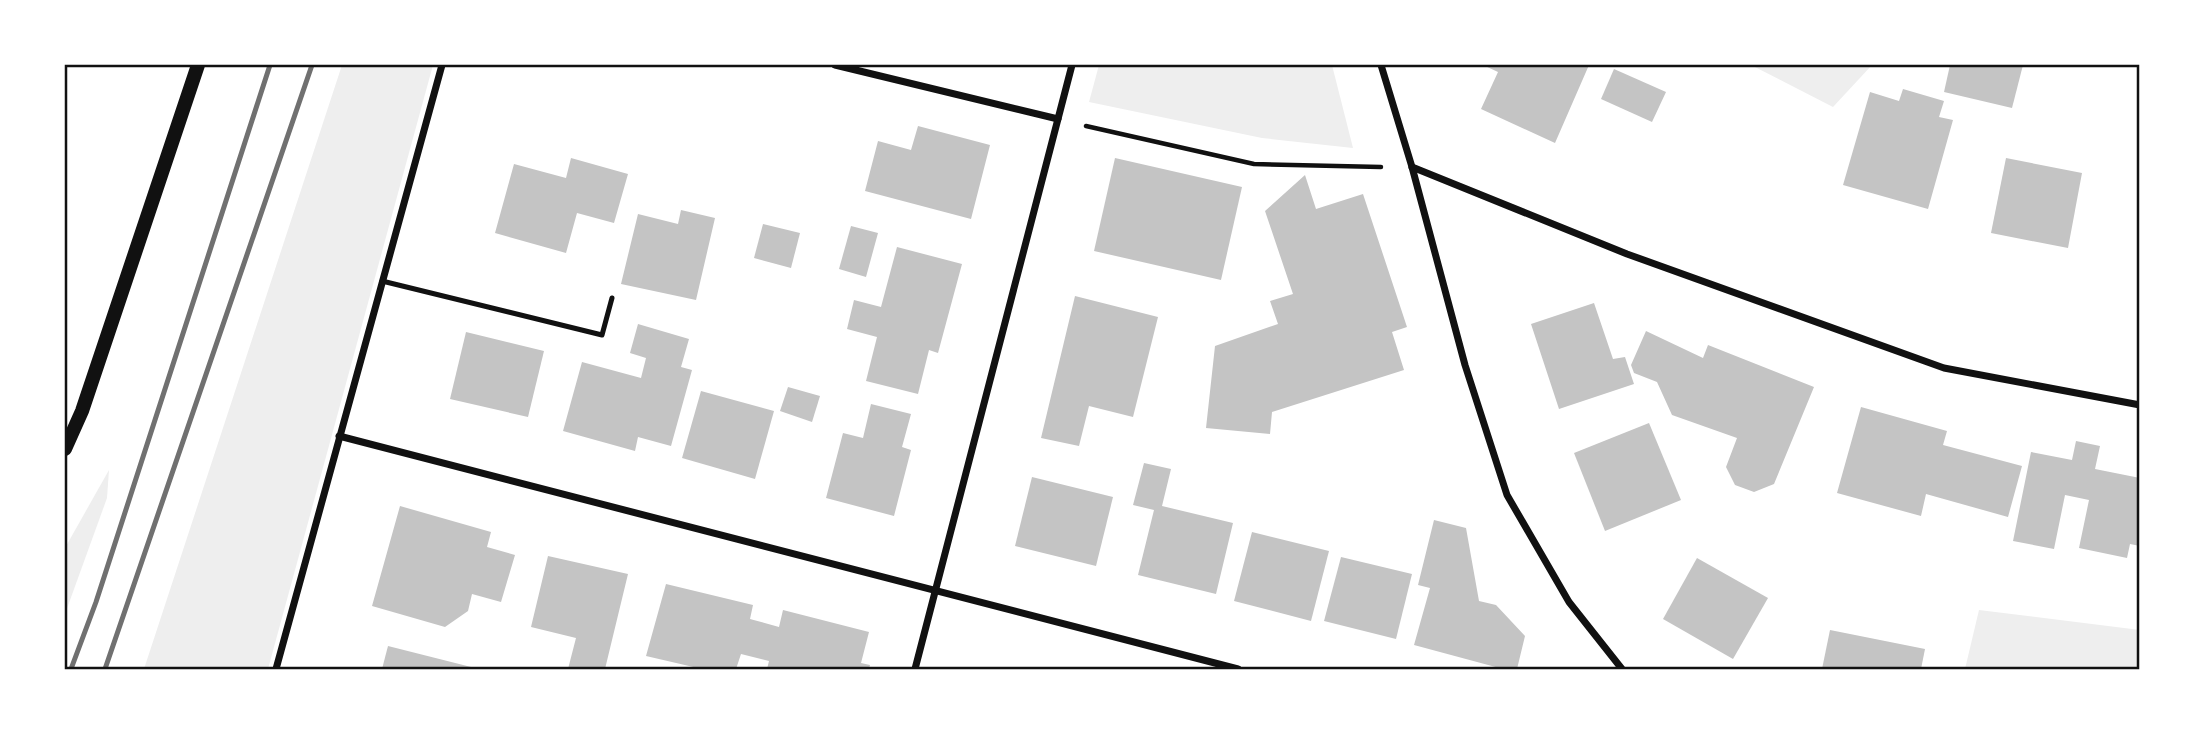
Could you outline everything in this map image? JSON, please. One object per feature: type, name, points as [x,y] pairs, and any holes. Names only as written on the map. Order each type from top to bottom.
[{"type":"main road","points":[[65,449],[82,411],[198,65]]},
{"type":"street","points":[[276,669],[442,65]]},
{"type":"street","points":[[835,65],[1058,120]]},
{"type":"street","points":[[915,669],[1072,65]]},
{"type":"street","points":[[1381,65],[1412,167],[1465,365],[1507,495],[1569,602],[1622,669]]},
{"type":"street","points":[[1412,167],[1627,254],[1944,368],[2140,405]]},
{"type":"street","points":[[339,436],[1238,669]]},
{"type":"lane","points":[[382,281],[602,335],[612,298]]},
{"type":"path","points":[[1088,126],[1254,164],[1412,167]]},
{"type":"shaded area","points":[[342,65],[433,65],[268,669],[144,669]]},
{"type":"shaded area","points":[[1099,65],[1332,65],[1353,148],[1262,138],[1089,102]]},
{"type":"shaded area","points":[[1751,65],[1872,65],[1833,107]]},
{"type":"shaded area","points":[[109,470],[107,498],[65,614],[65,548]]},
{"type":"shaded area","points":[[1979,610],[2140,630],[2140,669],[1965,669]]},
{"type":"building","points":[[1483,65],[1589,65],[1555,143],[1481,109],[1498,72]]},
{"type":"building","points":[[1950,65],[2023,65],[2012,108],[1944,92]]},
{"type":"building","points":[[1614,69],[1666,92],[1652,122],[1601,99]]},
{"type":"building","points":[[1903,89],[1944,101],[1939,117],[1953,120],[1928,209],[1843,185],[1870,92],[1899,101]]},
{"type":"building","points":[[918,126],[990,145],[971,219],[865,191],[878,141],[911,150]]},
{"type":"building","points":[[571,158],[628,174],[614,223],[577,213],[566,253],[495,233],[514,164],[566,178]]},
{"type":"building","points":[[1115,158],[1242,187],[1221,280],[1094,251]]},
{"type":"building","points":[[2006,158],[2082,173],[2068,248],[1991,233]]},
{"type":"building","points":[[1305,175],[1316,209],[1363,194],[1407,327],[1392,332],[1404,370],[1272,412],[1270,434],[1206,428],[1215,346],[1278,324],[1270,301],[1293,294],[1265,211]]},
{"type":"building","points":[[681,210],[715,218],[696,300],[621,284],[638,214],[678,224]]},
{"type":"building","points":[[763,224],[800,233],[791,268],[754,258]]},
{"type":"building","points":[[851,226],[878,233],[866,277],[839,269]]},
{"type":"building","points":[[897,247],[962,264],[938,353],[929,350],[918,394],[866,381],[877,337],[847,329],[854,300],[881,307]]},
{"type":"building","points":[[1075,296],[1158,317],[1133,417],[1089,406],[1079,446],[1041,438]]},
{"type":"building","points":[[1594,303],[1613,359],[1625,357],[1634,384],[1559,409],[1531,324]]},
{"type":"building","points":[[638,324],[689,339],[681,367],[692,370],[671,446],[638,437],[635,451],[563,431],[582,362],[641,378],[646,358],[630,353]]},
{"type":"building","points":[[1646,331],[1703,358],[1708,345],[1814,387],[1774,484],[1754,492],[1735,485],[1726,467],[1737,438],[1672,415],[1657,382],[1634,373],[1631,365]]},
{"type":"building","points":[[466,332],[544,351],[528,417],[450,399]]},
{"type":"building","points":[[788,387],[820,396],[812,422],[780,411]]},
{"type":"building","points":[[701,391],[774,411],[755,479],[682,458]]},
{"type":"building","points":[[871,404],[911,414],[902,447],[911,450],[894,516],[826,498],[843,433],[863,438]]},
{"type":"building","points":[[1861,407],[1947,431],[1943,445],[2022,466],[2008,517],[1926,494],[1921,516],[1837,493]]},
{"type":"building","points":[[1649,423],[1681,500],[1605,531],[1574,453]]},
{"type":"building","points":[[2076,441],[2100,446],[2095,469],[2140,478],[2140,546],[2130,544],[2127,558],[2079,548],[2089,500],[2065,495],[2054,549],[2013,541],[2031,452],[2072,460]]},
{"type":"building","points":[[1144,463],[1171,469],[1162,506],[1233,523],[1216,594],[1138,575],[1154,510],[1133,505]]},
{"type":"building","points":[[1032,477],[1113,497],[1096,566],[1015,546]]},
{"type":"building","points":[[400,506],[491,532],[487,547],[515,555],[501,602],[472,594],[468,611],[445,627],[372,606]]},
{"type":"building","points":[[1434,520],[1466,528],[1479,601],[1496,605],[1525,636],[1517,669],[1503,669],[1414,645],[1430,588],[1418,585]]},
{"type":"building","points":[[1252,532],[1329,551],[1311,621],[1234,601]]},
{"type":"building","points":[[548,556],[628,574],[605,669],[568,669],[576,638],[531,627]]},
{"type":"building","points":[[1341,557],[1412,574],[1396,639],[1324,621]]},
{"type":"building","points":[[1697,558],[1768,598],[1733,659],[1663,619]]},
{"type":"building","points":[[666,584],[753,605],[750,619],[779,627],[783,610],[869,632],[861,663],[870,665],[869,669],[767,669],[769,661],[741,654],[736,669],[702,669],[646,656]]},
{"type":"building","points":[[1830,630],[1925,649],[1921,669],[1822,669]]},
{"type":"building","points":[[388,646],[475,668],[475,669],[382,669]]},
{"type":"railway","points":[[71,669],[96,602],[270,65]]},
{"type":"railway","points":[[105,669],[312,65]]}]
